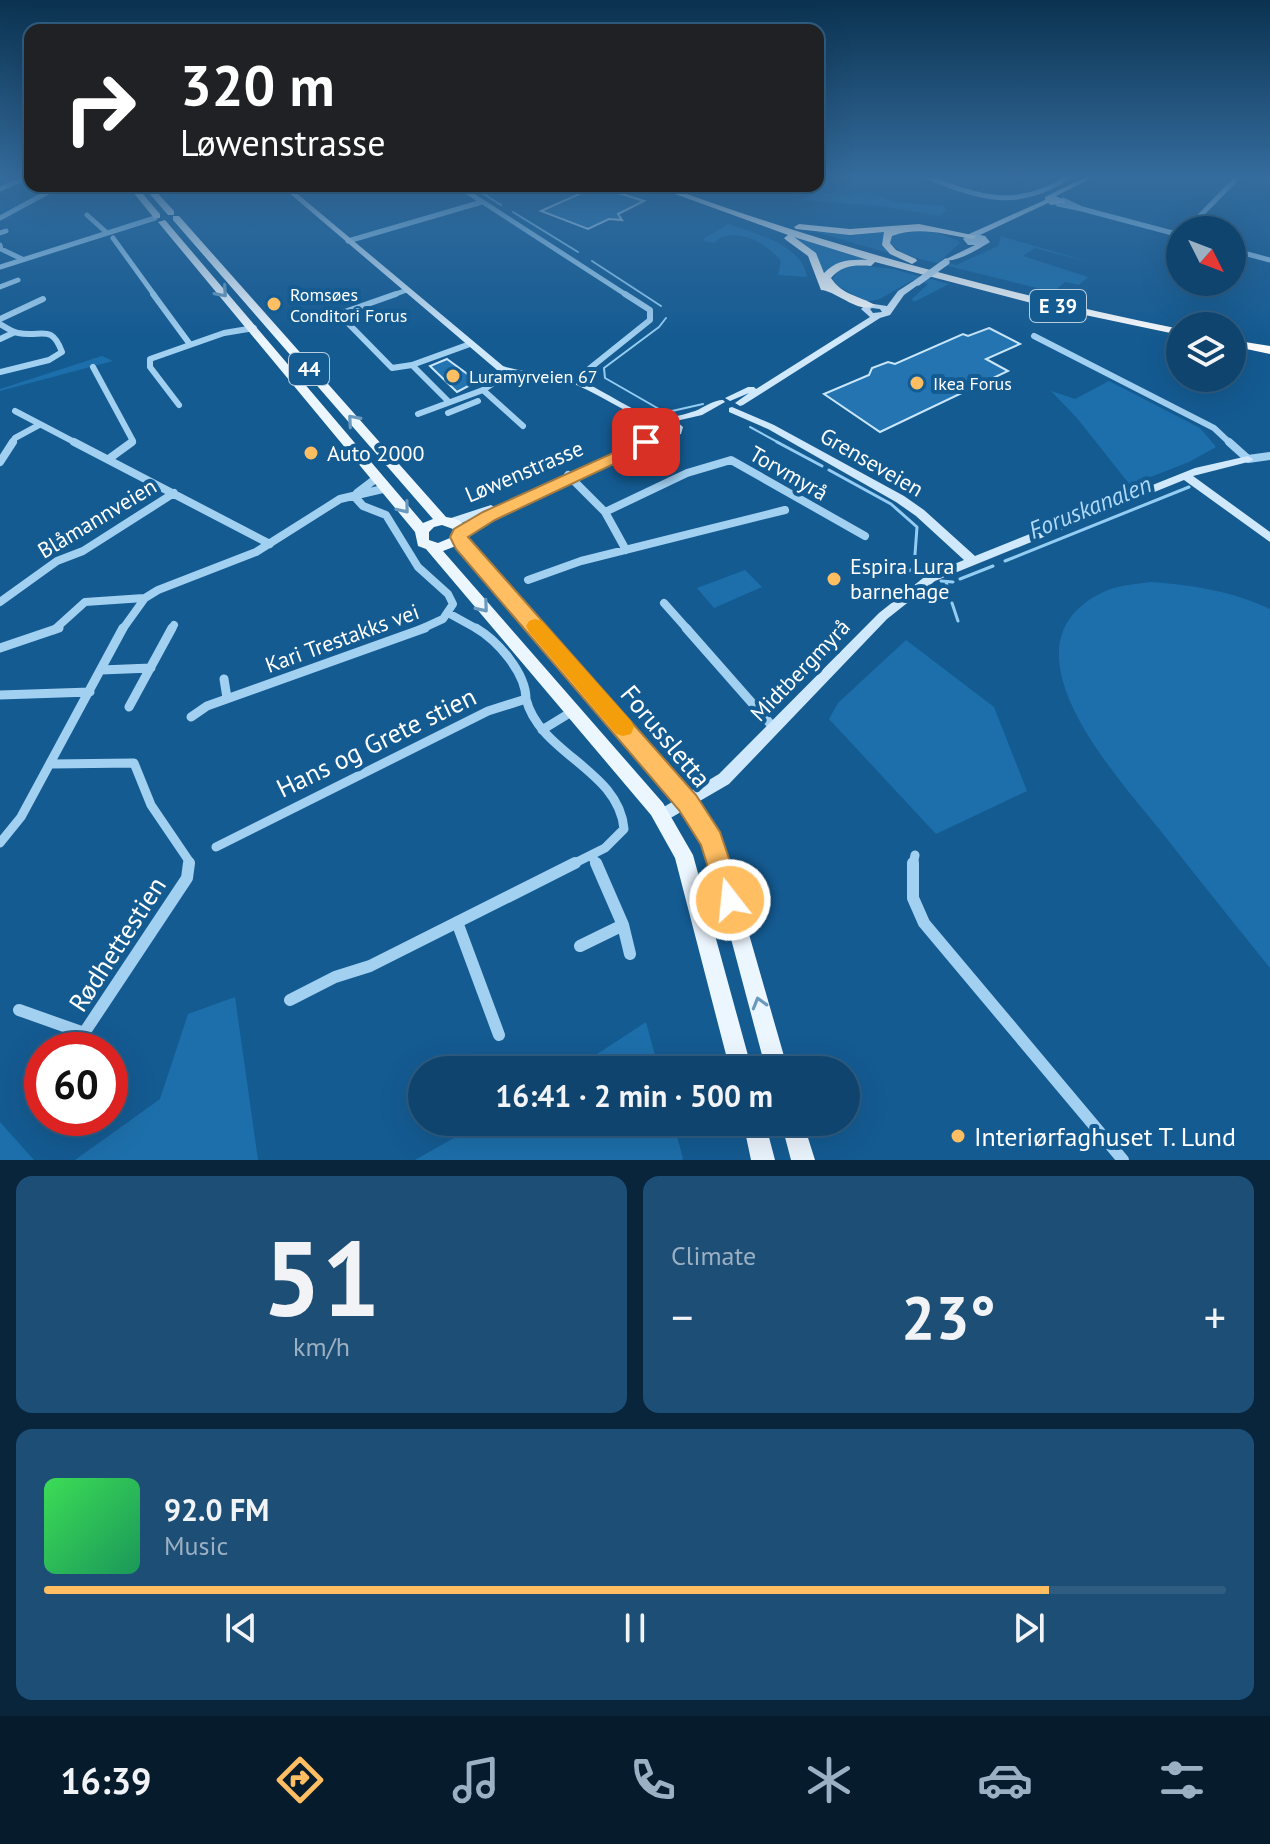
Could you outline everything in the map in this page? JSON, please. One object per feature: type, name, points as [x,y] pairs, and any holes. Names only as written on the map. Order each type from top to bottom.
[{"type":"highway","name":"E 39","points":[[775,231],[805,248],[814,260],[823,286],[869,308]]},
{"type":"highway","name":"E 39","points":[[788,231],[915,267],[1166,330]]},
{"type":"highway","name":"E 39","points":[[803,231],[915,267],[1166,323]]},
{"type":"highway","name":"E 39","points":[[896,231],[888,234],[885,243],[915,267]]},
{"type":"highway","name":"E 39","points":[[940,231],[970,239]]},
{"type":"highway","name":"E 39","points":[[869,308],[833,290],[827,283],[827,274],[835,267],[853,263],[915,267]]},
{"type":"highway","points":[[1246,339],[1270,344]]},
{"type":"highway","points":[[1246,346],[1270,350]]},
{"type":"main road","name":"44","points":[[169,231],[387,488],[422,531],[420,539],[432,548],[662,816],[684,855],[738,1056]]},
{"type":"main road","name":"Forussletta","points":[[188,231],[453,528],[462,545],[688,802],[717,855],[774,1056]]},
{"type":"main road","points":[[422,531],[430,524],[453,528],[448,546],[432,548]]},
{"type":"main road","points":[[757,1136],[763,1160]]},
{"type":"main road","points":[[796,1136],[803,1160]]},
{"type":"street","points":[[0,267],[109,231]]},
{"type":"street","points":[[337,231],[500,368],[574,381],[618,404],[674,422],[678,429],[732,405],[883,313],[901,293]]},
{"type":"street","points":[[348,241],[382,231]]},
{"type":"street","points":[[526,231],[651,313],[650,320],[574,381]]},
{"type":"street","points":[[662,420],[732,405],[858,321],[869,308],[918,282],[970,239],[988,231]]},
{"type":"street","points":[[947,261],[984,243],[994,231]]},
{"type":"street","points":[[113,238],[189,343]]},
{"type":"street","points":[[970,239],[984,243]]},
{"type":"street","points":[[0,245],[1,249],[22,259]]},
{"type":"street","points":[[1246,254],[1270,260]]},
{"type":"street","points":[[0,287],[18,280]]},
{"type":"street","points":[[407,290],[339,314],[392,368],[398,370],[470,344]]},
{"type":"street","points":[[15,332],[0,322],[43,299]]},
{"type":"street","points":[[869,308],[883,313]]},
{"type":"street","points":[[224,333],[250,324]]},
{"type":"street","points":[[179,405],[148,362],[159,354],[250,324]]},
{"type":"street","points":[[0,339],[15,332],[51,334],[62,352],[49,360],[0,372]]},
{"type":"street","points":[[1034,336],[1214,428],[1248,459]]},
{"type":"street","points":[[412,365],[449,402]]},
{"type":"street","points":[[93,367],[133,441],[110,458]]},
{"type":"street","points":[[418,414],[483,390],[510,372]]},
{"type":"street","points":[[483,390],[523,426]]},
{"type":"street","points":[[448,413],[478,401]]},
{"type":"street","points":[[618,404],[666,436]]},
{"type":"street","name":"Grenseveien","points":[[732,405],[911,506],[972,560]]},
{"type":"street","points":[[15,411],[270,544]]},
{"type":"street","name":"Løwenstrasse","points":[[453,528],[489,516],[570,476],[625,447],[662,420]]},
{"type":"street","points":[[0,462],[15,438],[39,425]]},
{"type":"street","name":"Løwenstrasse","points":[[570,476],[678,429]]},
{"type":"street","points":[[972,560],[1211,466],[1270,456]]},
{"type":"street","name":"Torvmyrå","points":[[605,512],[687,473],[731,460],[865,536]]},
{"type":"street","points":[[570,476],[605,512],[626,550]]},
{"type":"street","points":[[1186,476],[1270,538]]},
{"type":"street","points":[[354,496],[378,477]]},
{"type":"street","points":[[0,843],[21,817],[127,620],[145,598],[171,583],[244,557],[270,544],[340,499],[387,488]]},
{"type":"street","name":"Blåmannveien","points":[[0,602],[50,565],[83,551],[174,493]]},
{"type":"street","name":"Kari Trestakks vei","points":[[191,717],[227,698],[414,632],[450,614],[453,604],[448,594],[418,567],[389,518],[363,506],[354,496]]},
{"type":"street","name":"Torvmyrå","points":[[528,580],[626,550],[785,510]]},
{"type":"street","name":"Midtbergmyrå","points":[[662,816],[724,779],[913,589],[972,560]]},
{"type":"street","points":[[0,648],[58,629],[80,605],[90,601],[145,598]]},
{"type":"street","points":[[664,603],[745,699],[774,728]]},
{"type":"street","points":[[290,1000],[335,977],[370,966],[592,855],[621,834],[625,825],[621,809],[542,730],[530,714],[526,683],[488,635],[450,614]]},
{"type":"street","points":[[129,707],[174,625]]},
{"type":"street","points":[[101,670],[151,668]]},
{"type":"street","points":[[224,679],[227,698]]},
{"type":"street","points":[[0,695],[90,692]]},
{"type":"street","name":"Hans og Grete stien","points":[[216,847],[488,711],[526,699]]},
{"type":"street","points":[[542,730],[574,711]]},
{"type":"street","name":"Rødhettestien","points":[[19,1010],[84,1033],[187,878],[189,870],[189,861],[151,805],[134,763],[51,764]]},
{"type":"street","points":[[592,855],[623,925],[630,954]]},
{"type":"street","points":[[915,855],[910,874],[910,892],[920,918],[1123,1160]]},
{"type":"street","points":[[457,922],[499,1035]]},
{"type":"street","points":[[580,946],[623,925]]},
{"type":"shaded area","points":[[716,231],[749,231],[763,236],[797,256],[807,277],[778,275],[781,261],[759,242],[749,238],[731,235],[714,243],[702,240]]},
{"type":"shaded area","points":[[888,231],[882,244],[892,254],[816,232]]},
{"type":"shaded area","points":[[900,231],[932,231],[957,240],[960,243],[940,261],[956,265],[998,246],[1001,236],[1096,264],[1035,248],[1023,256],[1088,277],[1079,285],[1065,282],[1053,292],[916,258],[901,252],[889,242],[892,235]]},
{"type":"shaded area","points":[[792,236],[873,261],[841,263],[822,273],[814,253]]},
{"type":"shaded area","points":[[858,265],[893,269],[949,284],[914,302],[912,299],[928,284],[913,280],[880,299],[866,302],[831,282],[839,268]]},
{"type":"shaded area","points":[[102,356],[113,361],[0,391],[0,389]]},
{"type":"shaded area","points":[[1109,381],[1200,428],[1216,447],[1189,462],[1130,485],[1077,418],[1051,391],[1075,399]]},
{"type":"shaded area","points":[[745,570],[762,587],[714,608],[697,588]]},
{"type":"shaded area","points":[[1150,582],[1212,590],[1270,609],[1270,968],[1092,742],[1073,707],[1061,673],[1060,641],[1075,612],[1108,590]]},
{"type":"shaded area","points":[[906,640],[994,707],[1027,791],[936,834],[829,719],[838,703]]},
{"type":"shaded area","points":[[235,997],[258,1160],[75,1160],[108,1136],[128,1136],[128,1122],[160,1099],[188,1014]]},
{"type":"shaded area","points":[[646,1022],[655,1056],[594,1056]]},
{"type":"shaded area","points":[[0,1122],[34,1160],[0,1160]]},
{"type":"shaded area","points":[[457,1136],[677,1136],[683,1158],[682,1160],[415,1160]]},
{"type":"building","name":"Ikea Forus","points":[[989,328],[1020,344],[986,359],[1008,371],[880,432],[824,394],[869,375],[872,368],[888,362],[895,364],[963,334],[968,336]]},
{"type":"building","name":"Luramyrveien 67","points":[[447,359],[470,376],[474,383],[457,392],[430,366]]},
{"type":"waterway","name":"Foruskanalen","points":[[544,231],[578,252]]},
{"type":"waterway","name":"Foruskanalen","points":[[592,261],[661,306]]},
{"type":"waterway","name":"Foruskanalen","points":[[666,318],[659,327],[604,368],[605,378],[659,409],[672,411],[703,404]]},
{"type":"waterway","name":"Foruskanalen","points":[[750,427],[781,444]]},
{"type":"waterway","name":"Foruskanalen","points":[[777,442],[822,466]]},
{"type":"waterway","name":"Foruskanalen","points":[[829,470],[891,504],[917,527],[914,568]]},
{"type":"waterway","name":"Foruskanalen","points":[[1005,561],[1189,487]]},
{"type":"waterway","name":"Foruskanalen","points":[[960,579],[993,566]]},
{"type":"waterway","name":"Foruskanalen","points":[[907,572],[914,568]]},
{"type":"waterway","name":"Foruskanalen","points":[[914,568],[926,573]]},
{"type":"waterway","name":"Foruskanalen","points":[[941,581],[953,582]]},
{"type":"waterway","points":[[946,582],[949,593]]},
{"type":"waterway","points":[[952,603],[958,621]]},
{"type":"slow traffic","points":[[535,626],[623,727]]},
{"type":"place","name":"Romsøes Conditori Forus","points":[[274,304]]},
{"type":"place","name":"Luramyrveien 67","points":[[453,376]]},
{"type":"place","name":"Ikea Forus","points":[[917,383]]},
{"type":"place","name":"Auto 2000","points":[[311,453]]},
{"type":"place","name":"Espira Lura barnehage","points":[[834,579]]},
{"type":"place","name":"Interiørfaghuset T. Lund","points":[[958,1136]]},
{"type":"route","points":[[646,442],[489,516],[460,533],[459,537],[462,545],[688,802],[711,840],[730,900]]}]
